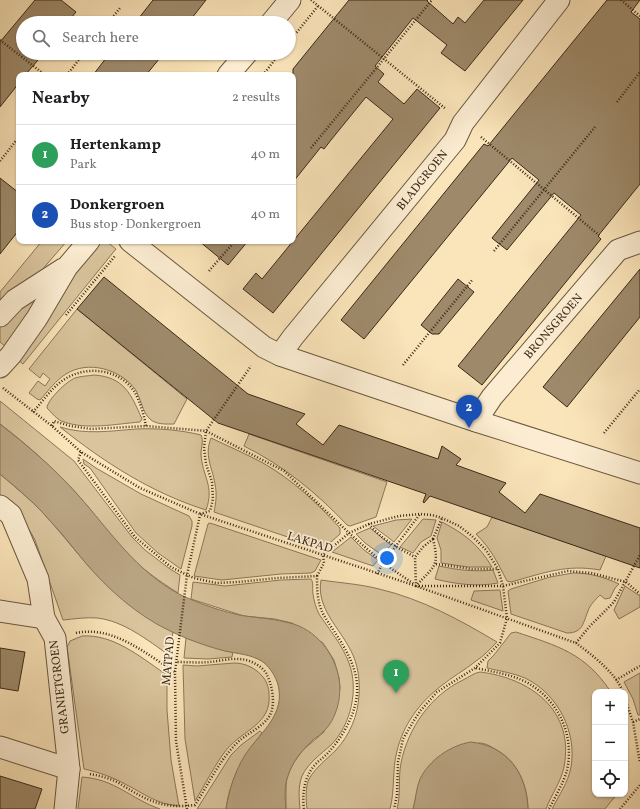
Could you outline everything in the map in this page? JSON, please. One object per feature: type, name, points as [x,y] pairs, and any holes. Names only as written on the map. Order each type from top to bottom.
[{"type":"street","points":[[277,16],[290,0]]},
{"type":"street","name":"BLADGROEN","points":[[272,351],[293,337],[455,140],[463,123],[558,0]]},
{"type":"street","points":[[231,72],[241,60]]},
{"type":"street","name":"BRONSGROEN","points":[[476,421],[492,397],[618,250],[640,242]]},
{"type":"street","points":[[0,367],[11,355],[36,318],[67,267],[86,244]]},
{"type":"street","points":[[134,244],[272,351],[476,421],[640,473]]},
{"type":"street","points":[[0,316],[15,300],[67,267]]},
{"type":"street","name":"GRANIETGROEN","points":[[0,506],[11,515],[38,579],[44,618],[55,638],[69,769],[65,809]]},
{"type":"street","points":[[0,611],[44,618]]},
{"type":"street","points":[[0,747],[69,769]]},
{"type":"path","points":[[311,148],[432,0]]},
{"type":"path","points":[[621,0],[640,16]]},
{"type":"path","points":[[296,33],[318,6]]},
{"type":"path","points":[[114,16],[120,8]]},
{"type":"path","points":[[0,40],[16,52]]},
{"type":"path","points":[[26,60],[41,72]]},
{"type":"path","points":[[69,72],[79,60]]},
{"type":"path","points":[[264,72],[274,60]]},
{"type":"path","points":[[617,102],[640,72]]},
{"type":"path","points":[[494,251],[595,127]]},
{"type":"path","points":[[0,161],[16,141]]},
{"type":"path","points":[[209,271],[232,244]]},
{"type":"path","points":[[403,365],[473,278]]},
{"type":"path","points":[[200,514],[210,511],[213,500],[212,482],[206,464],[204,448],[206,431],[272,351]]},
{"type":"path","points":[[33,412],[53,388],[65,379],[76,374],[98,370],[115,375],[124,381],[134,391],[146,426]]},
{"type":"path","name":"LAKPAD","points":[[0,385],[52,426],[81,452],[140,488],[200,514],[288,544],[323,554],[576,643],[593,655],[620,684],[622,689]]},
{"type":"path","points":[[604,433],[640,389]]},
{"type":"path","points":[[52,426],[54,421],[70,426],[91,429],[146,426],[206,431],[284,471],[383,563],[416,586],[503,586],[568,571],[591,573],[626,582],[640,594]]},
{"type":"path","points":[[81,452],[78,460],[135,537],[171,567],[194,578],[216,583],[317,576]]},
{"type":"path","name":"MATPAD","points":[[186,808],[176,741],[175,672],[187,575],[200,514]]},
{"type":"path","points":[[377,574],[395,546],[420,514]]},
{"type":"path","points":[[304,809],[303,796],[306,780],[314,766],[328,754],[344,732],[352,713],[357,694],[354,669],[349,655],[321,610],[317,593],[317,576],[324,563],[323,554],[349,533],[369,524],[399,516],[420,514],[442,518],[459,526],[486,550],[498,569],[503,586],[507,618],[500,643],[475,668],[437,692],[412,722],[403,739],[398,762],[397,795],[394,809]]},
{"type":"path","points":[[416,586],[415,557],[433,539],[442,518]]},
{"type":"path","points":[[369,524],[380,535],[395,546],[415,557]]},
{"type":"path","points":[[416,586],[436,564],[436,553],[433,539]]},
{"type":"path","points":[[576,643],[589,627],[614,602],[640,555]]},
{"type":"path","points":[[436,564],[472,569],[498,569]]},
{"type":"path","points":[[55,638],[84,631],[100,632],[119,638],[175,672]]},
{"type":"path","points":[[69,769],[104,777],[122,784],[137,796],[162,807],[179,809],[195,805],[223,761],[236,744],[258,727],[270,715],[273,704],[271,689],[266,673],[257,664],[246,660],[236,659],[200,663],[176,662]]},
{"type":"path","points":[[616,680],[640,666]]},
{"type":"path","points":[[475,668],[509,675],[526,682],[543,694],[562,718],[566,728],[568,741],[567,770],[549,809]]},
{"type":"path","points":[[628,708],[633,722],[640,762]]},
{"type":"path","points":[[633,722],[640,719]]},
{"type":"path","points":[[620,809],[640,785]]},
{"type":"shaded area","points":[[40,244],[64,244],[41,271],[0,306],[0,292]]},
{"type":"shaded area","points":[[96,244],[110,244],[116,249],[23,364],[17,359],[53,300]]},
{"type":"shaded area","points":[[33,300],[35,303],[6,347],[0,342],[0,326],[18,309]]},
{"type":"shaded area","points":[[77,309],[187,399],[174,424],[162,424],[152,421],[145,413],[135,389],[129,382],[112,372],[94,367],[75,370],[62,376],[40,400],[29,393],[38,381],[45,386],[50,379],[43,373],[40,378],[29,369]]},
{"type":"shaded area","points":[[94,375],[113,379],[125,388],[142,419],[140,422],[102,426],[82,426],[59,420],[47,408],[50,400],[72,380],[75,378]]},
{"type":"shaded area","points":[[0,401],[74,461],[132,537],[145,550],[180,575],[178,593],[150,574],[131,558],[68,484],[0,424]]},
{"type":"shaded area","points":[[0,424],[51,467],[78,495],[124,549],[164,585],[179,594],[203,604],[237,615],[290,623],[299,626],[315,636],[328,651],[337,669],[340,686],[339,700],[335,714],[328,727],[306,747],[292,766],[286,784],[286,809],[226,809],[233,781],[241,761],[268,725],[277,709],[279,690],[276,678],[271,671],[263,662],[254,657],[207,646],[171,632],[135,610],[108,587],[39,509],[0,474]]},
{"type":"shaded area","points":[[60,427],[89,432],[161,429],[201,435],[202,462],[209,488],[206,510],[167,495],[130,476],[94,453]]},
{"type":"shaded area","points":[[249,434],[387,482],[376,517],[350,526],[347,525],[312,491],[286,471],[244,446]]},
{"type":"shaded area","points":[[211,438],[263,463],[284,477],[304,492],[340,528],[340,534],[323,549],[214,512],[216,488],[208,456]]},
{"type":"shaded area","points":[[83,459],[141,494],[189,516],[192,521],[192,526],[181,569],[158,553],[136,533],[90,468],[84,464]]},
{"type":"shaded area","points":[[0,474],[38,508],[105,583],[148,618],[173,632],[169,655],[144,637],[117,623],[97,618],[63,620],[35,540],[24,522],[0,498]]},
{"type":"shaded area","points":[[492,517],[606,556],[600,570],[576,568],[555,570],[511,582],[507,581],[490,551],[476,534],[487,527]]},
{"type":"shaded area","points":[[412,519],[394,542],[373,526],[396,520]]},
{"type":"shaded area","points":[[423,519],[436,520],[431,536],[421,542],[413,553],[400,547]]},
{"type":"shaded area","points":[[442,522],[458,531],[477,546],[492,567],[468,567],[441,563],[441,550],[437,538]]},
{"type":"shaded area","points":[[209,523],[321,560],[315,571],[311,573],[281,574],[222,580],[194,576]]},
{"type":"shaded area","points":[[370,528],[391,545],[382,555],[365,543],[356,534]]},
{"type":"shaded area","points":[[351,537],[364,550],[378,560],[373,566],[332,552]]},
{"type":"shaded area","points":[[439,566],[452,569],[480,571],[493,570],[498,583],[482,585],[466,584],[435,579]]},
{"type":"shaded area","points":[[573,573],[597,576],[619,584],[615,588],[610,598],[605,599],[600,595],[591,605],[582,626],[576,631],[567,633],[511,614],[508,591],[511,589],[550,577]]},
{"type":"shaded area","points":[[311,579],[314,599],[318,612],[340,644],[349,663],[352,673],[353,695],[348,717],[338,737],[311,763],[302,776],[299,788],[300,809],[286,809],[287,776],[294,762],[303,750],[324,732],[340,688],[334,660],[323,643],[292,623],[275,619],[244,616],[191,599],[193,582],[225,586],[281,580]]},
{"type":"shaded area","points":[[321,580],[372,587],[410,598],[455,618],[497,642],[482,657],[433,692],[413,715],[403,732],[397,751],[394,765],[390,809],[307,809],[306,790],[309,779],[345,738],[355,717],[359,695],[359,678],[357,667],[351,651],[325,608],[320,590]]},
{"type":"shaded area","points":[[625,586],[640,596],[640,607],[619,619],[614,610]]},
{"type":"shaded area","points":[[500,590],[503,611],[471,600],[474,591]]},
{"type":"shaded area","points":[[516,632],[558,647],[570,653],[591,668],[609,689],[592,689],[592,797],[615,797],[605,809],[552,809],[566,784],[570,773],[572,754],[568,728],[563,715],[556,704],[537,685],[520,676],[487,668],[488,661],[511,633]]},
{"type":"shaded area","points":[[82,636],[93,636],[115,642],[135,653],[164,673],[167,680],[167,710],[171,760],[179,806],[157,801],[115,779],[84,769],[67,647],[70,641]]},
{"type":"shaded area","points":[[186,638],[233,652],[232,657],[208,659],[184,658]]},
{"type":"shaded area","points":[[234,663],[250,667],[263,677],[269,690],[269,704],[266,713],[261,720],[227,749],[195,801],[185,739],[183,665],[197,666]]},
{"type":"shaded area","points":[[480,672],[498,675],[516,681],[531,690],[545,700],[555,713],[563,729],[566,747],[564,767],[561,778],[546,809],[528,809],[523,781],[514,766],[501,753],[488,745],[479,743],[430,765],[420,780],[413,809],[397,809],[401,763],[404,750],[415,725],[431,704],[441,694],[451,686]]},
{"type":"shaded area","points":[[640,673],[640,715],[638,715],[633,699],[624,682]]},
{"type":"shaded area","points":[[260,731],[262,733],[249,750],[234,778],[226,809],[197,809],[231,755],[241,745]]},
{"type":"shaded area","points":[[471,742],[495,749],[513,764],[524,784],[528,809],[413,809],[420,779],[429,766],[441,754],[448,750]]},
{"type":"shaded area","points":[[82,777],[104,781],[114,785],[160,809],[78,809]]},
{"type":"building","points":[[35,0],[61,0],[76,12],[73,16],[22,16]]},
{"type":"building","points":[[153,0],[206,0],[193,16],[140,16]]},
{"type":"building","points":[[349,0],[428,0],[427,1],[453,24],[458,17],[465,23],[484,0],[523,0],[465,71],[441,53],[447,45],[413,18],[375,66],[384,74],[378,82],[404,104],[417,89],[440,108],[273,313],[243,289],[256,273],[262,279],[291,244],[296,244],[296,237],[393,119],[366,97],[324,149],[321,147],[296,178],[296,72],[293,72],[293,69]]},
{"type":"building","points":[[607,0],[640,0],[631,12],[640,19],[640,184],[598,236],[601,239],[482,385],[458,366],[581,215],[554,193],[507,250],[493,239],[492,238],[539,180],[512,158],[364,339],[341,320],[484,144],[488,146]]},
{"type":"building","points":[[16,23],[16,60],[38,60],[28,72],[16,72],[16,87],[0,107],[0,42]]},
{"type":"building","points":[[105,60],[158,60],[148,72],[95,72]]},
{"type":"building","points":[[0,178],[16,191],[16,234],[0,254]]},
{"type":"building","points":[[203,244],[246,244],[228,265]]},
{"type":"building","points":[[640,269],[640,317],[567,407],[543,387]]},
{"type":"building","points":[[104,277],[248,394],[305,414],[296,424],[323,445],[339,425],[438,459],[442,446],[461,459],[456,465],[506,483],[499,492],[525,513],[540,494],[640,528],[640,568],[430,496],[424,503],[426,494],[218,423],[77,309]]},
{"type":"building","points":[[458,279],[474,292],[439,334],[432,334],[421,325]]},
{"type":"building","points":[[0,648],[25,652],[18,691],[0,688]]},
{"type":"building","points":[[0,776],[42,789],[35,809],[0,809]]},
{"type":"place","name":"Donkergroen","points":[[469,428]]},
{"type":"place","name":"Hertenkamp","points":[[396,693]]}]
